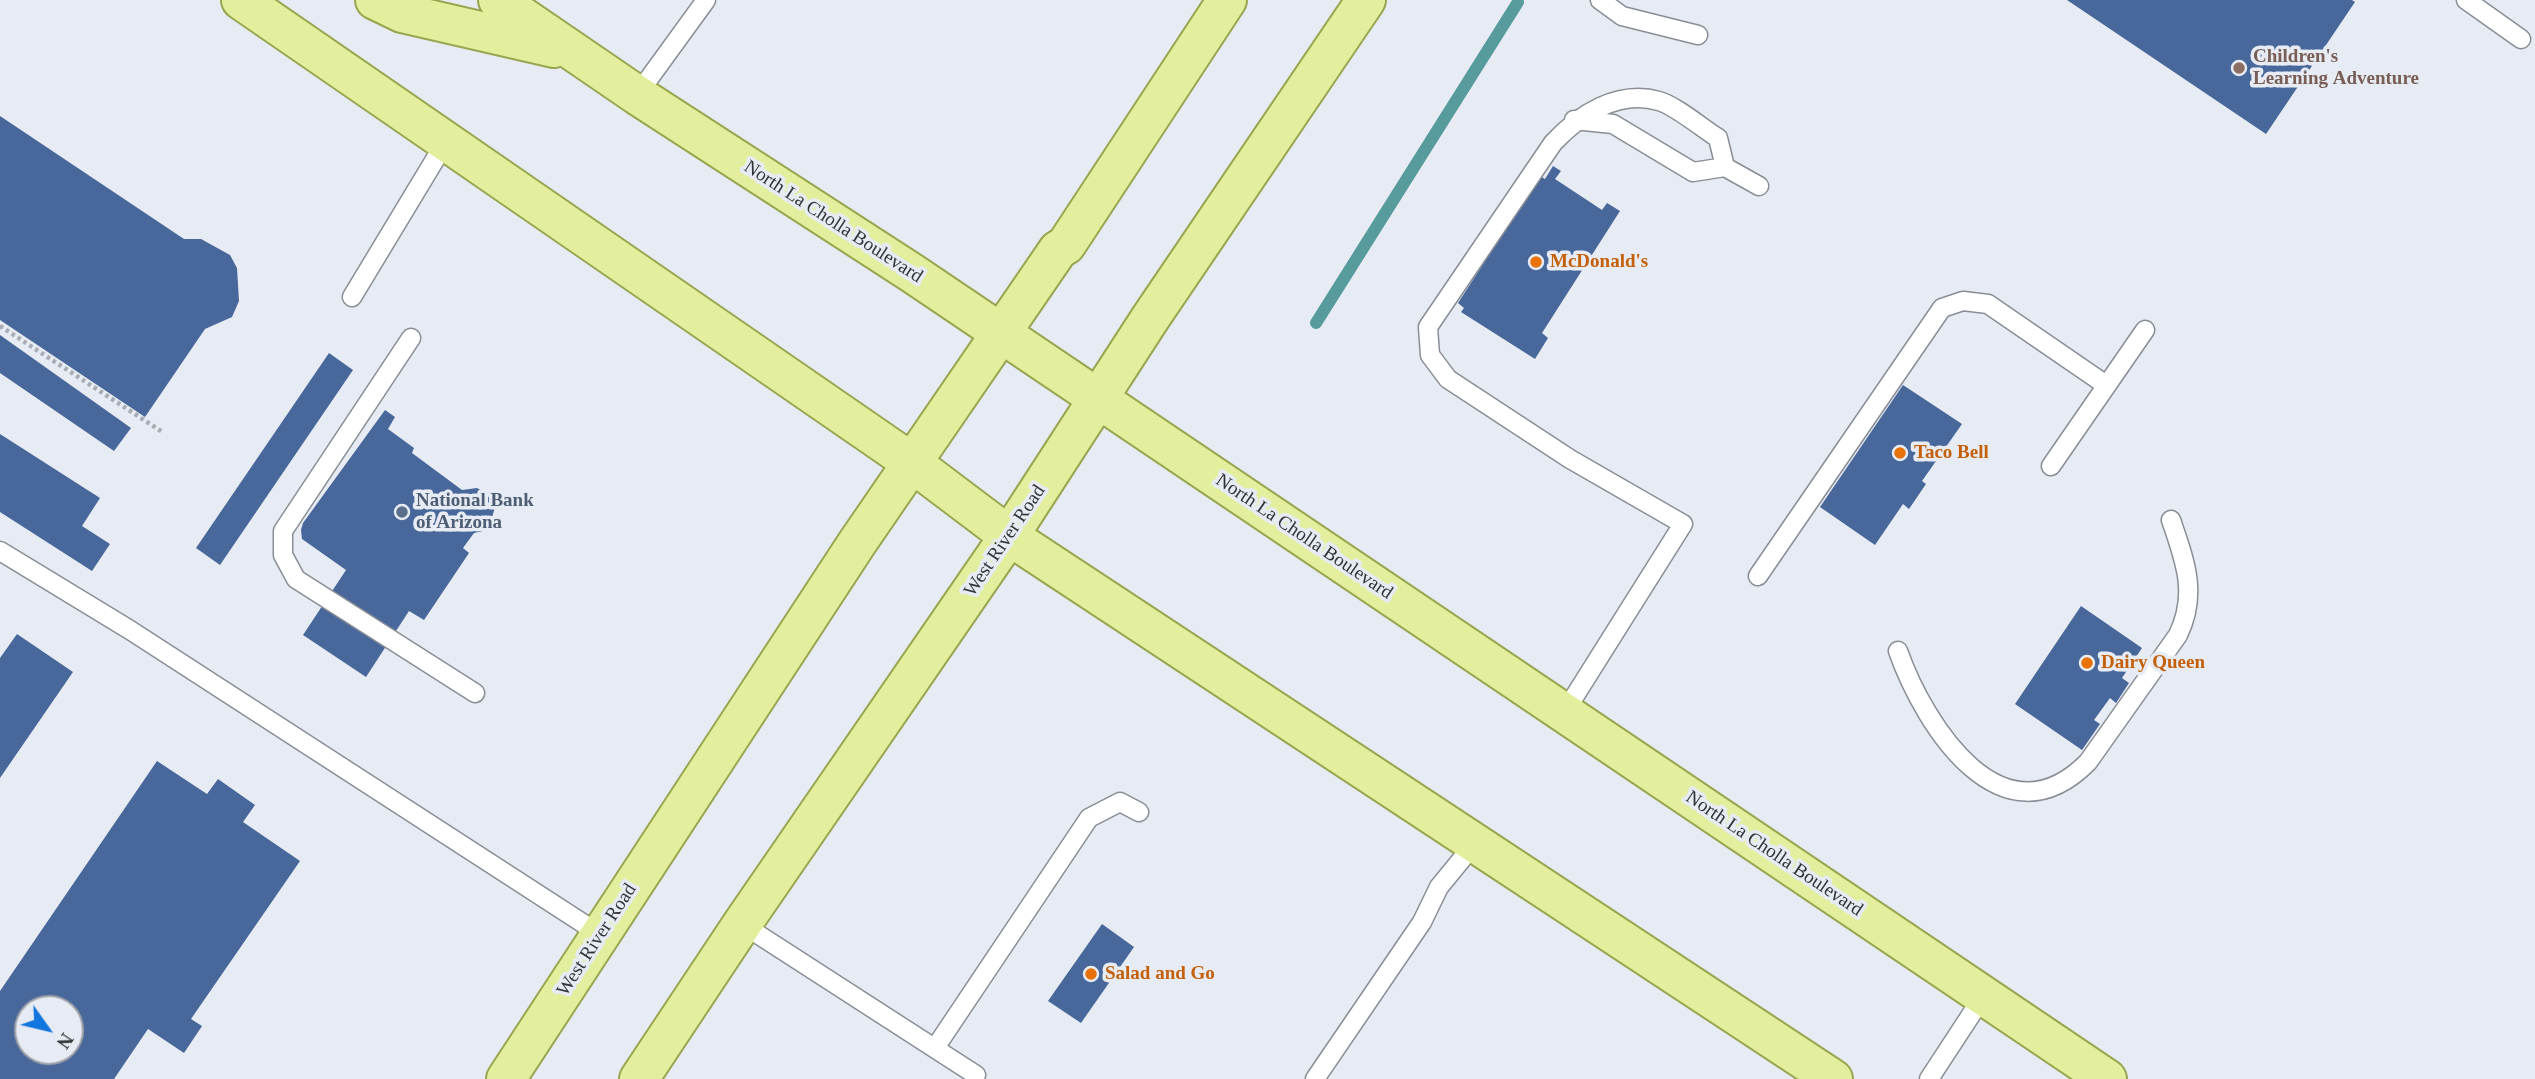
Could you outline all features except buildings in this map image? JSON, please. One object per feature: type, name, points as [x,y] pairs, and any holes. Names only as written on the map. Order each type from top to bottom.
[{"type":"main road","points":[[241,0],[911,462],[1009,536],[1833,1079]]},
{"type":"main road","points":[[375,0],[402,13],[573,52]]},
{"type":"main road","name":"North La Cholla Boulevard","points":[[498,0],[637,95],[1100,399],[2107,1079]]},
{"type":"main road","name":"West River Road","points":[[506,1079],[911,462],[1003,335],[1227,0]]},
{"type":"main road","name":"West River Road","points":[[639,1079],[742,924],[1009,536],[1157,308],[1366,0]]},
{"type":"lane","points":[[637,95],[706,0]]},
{"type":"lane","points":[[1600,0],[1622,16],[1698,35]]},
{"type":"lane","points":[[2466,0],[2521,39]]},
{"type":"lane","points":[[1564,713],[1683,524],[1570,459],[1448,379],[1430,355],[1428,327],[1553,143],[1574,120],[1604,105],[1629,98],[1660,101],[1718,138],[1725,167]]},
{"type":"lane","points":[[1574,120],[1613,124],[1693,172],[1725,167],[1759,186]]},
{"type":"lane","points":[[352,298],[445,143]]},
{"type":"lane","points":[[1758,576],[1942,307],[1963,301],[1988,304],[2106,385]]},
{"type":"lane","points":[[2051,466],[2145,330]]},
{"type":"lane","points":[[411,338],[283,531],[283,555],[296,579],[475,693]]},
{"type":"lane","points":[[1898,651],[1910,684],[1961,760],[1980,775],[2008,790],[2029,794],[2050,790],[2073,778],[2088,762],[2178,635],[2186,618],[2191,590],[2188,569],[2171,520]]},
{"type":"lane","points":[[0,551],[130,630],[601,935]]},
{"type":"lane","points":[[935,1048],[1089,818],[1120,802],[1139,812]]},
{"type":"lane","points":[[1315,1079],[1422,922],[1438,887],[1475,843]]},
{"type":"lane","points":[[742,924],[976,1075]]},
{"type":"lane","points":[[1929,1079],[1984,995]]},
{"type":"path","points":[[0,326],[164,433]]},
{"type":"waterway","points":[[1316,323],[1518,2]]},
{"type":"place","name":"Children's Learning Adventure","points":[[2239,68]]},
{"type":"place","name":"McDonald's","points":[[1536,262]]},
{"type":"place","name":"Taco Bell","points":[[1900,453]]},
{"type":"place","name":"National Bank of Arizona","points":[[402,512]]},
{"type":"place","name":"Dairy Queen","points":[[2087,663]]},
{"type":"place","name":"Salad and Go","points":[[1091,974]]}]
